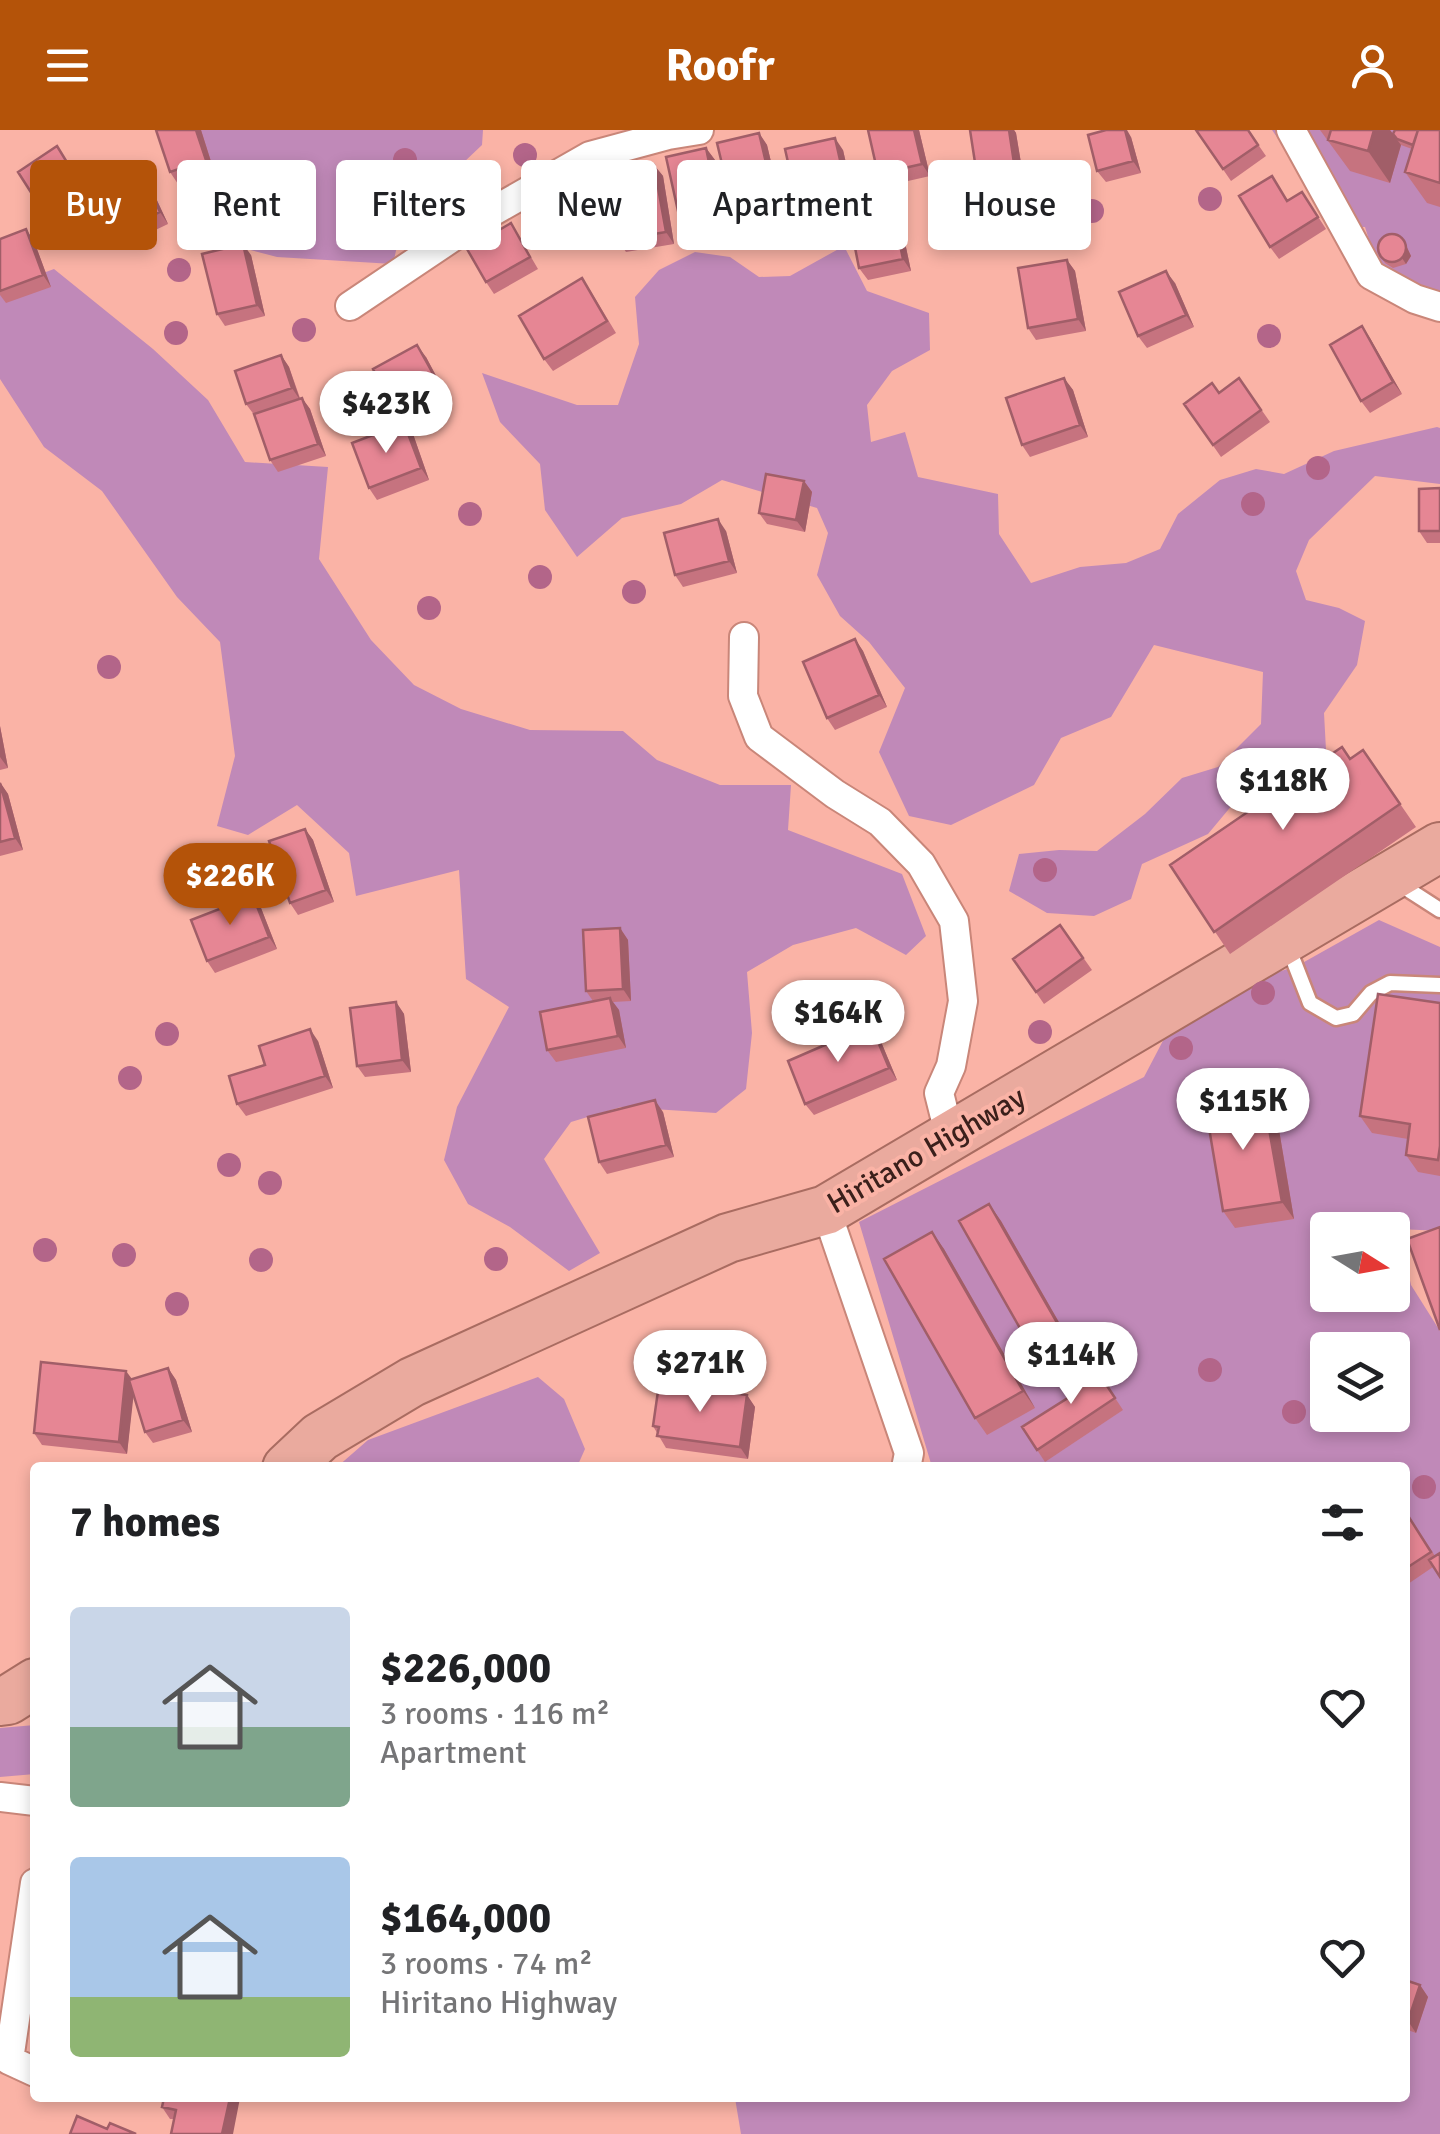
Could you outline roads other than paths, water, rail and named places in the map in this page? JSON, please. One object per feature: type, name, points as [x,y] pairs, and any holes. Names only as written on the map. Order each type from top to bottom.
[{"type":"highway","name":"Hiritano Highway","points":[[293,1462],[320,1437],[412,1382],[728,1238],[826,1210],[1440,847]]},
{"type":"highway","points":[[0,1701],[30,1686]]},
{"type":"street","points":[[350,306],[482,218],[590,156],[668,134],[700,130]]},
{"type":"street","points":[[1291,130],[1371,275],[1415,300],[1440,307]]},
{"type":"street","points":[[744,638],[742,696],[759,737],[880,822],[921,864],[954,922],[963,1001],[951,1066],[939,1093],[950,1137]]},
{"type":"street","points":[[826,1210],[908,1454],[907,1462]]},
{"type":"street","points":[[0,1797],[30,1801]]},
{"type":"street","points":[[30,1916],[9,2060],[30,2070]]},
{"type":"lane","points":[[1389,877],[1440,910]]},
{"type":"lane","points":[[1285,939],[1310,1003],[1336,1018],[1352,1014],[1371,993],[1390,983],[1440,986]]}]
